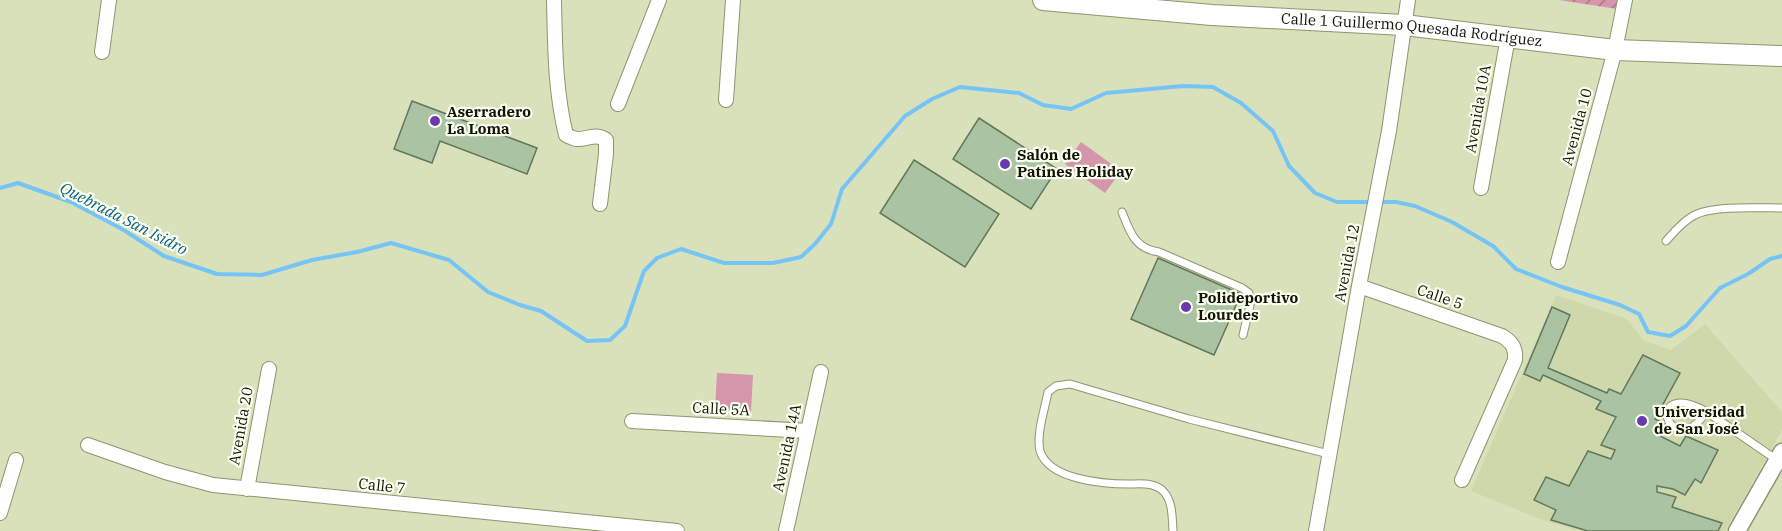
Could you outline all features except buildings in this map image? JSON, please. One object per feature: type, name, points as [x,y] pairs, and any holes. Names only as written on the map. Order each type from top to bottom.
[{"type":"main road","name":"Calle 1 Guillermo Quesada Rodríguez","points":[[1042,0],[1213,8],[1404,25],[1615,50],[1782,56]]},
{"type":"street","points":[[102,52],[109,0]]},
{"type":"street","points":[[554,0],[556,65],[566,135],[574,139],[596,136],[606,140],[600,204]]},
{"type":"street","points":[[618,104],[660,0]]},
{"type":"street","points":[[726,100],[733,0]]},
{"type":"street","name":"Avenida 12","points":[[1316,531],[1389,131],[1408,0]]},
{"type":"street","name":"Avenida 10","points":[[1558,262],[1615,50],[1625,0]]},
{"type":"street","name":"Avenida 10A","points":[[1481,188],[1508,37]]},
{"type":"street","name":"Calle 5","points":[[1359,286],[1502,336],[1514,347],[1515,360],[1462,480]]},
{"type":"street","name":"Avenida 20","points":[[247,489],[269,369]]},
{"type":"street","name":"Avenida 14A","points":[[786,531],[821,372]]},
{"type":"street","name":"Calle 5A","points":[[632,421],[808,431]]},
{"type":"street","name":"Calle 7","points":[[88,445],[213,485],[677,531]]},
{"type":"street","points":[[1737,531],[1780,456]]},
{"type":"street","points":[[0,513],[16,460]]},
{"type":"lane","points":[[1666,241],[1679,226],[1695,214],[1712,210],[1782,208]]},
{"type":"lane","points":[[1122,212],[1130,233],[1142,247],[1149,251],[1159,252],[1249,293],[1251,301],[1243,334]]},
{"type":"lane","points":[[1173,531],[1171,506],[1164,492],[1155,485],[1108,484],[1058,472],[1047,465],[1040,451],[1039,439],[1048,392],[1056,386],[1070,384],[1189,419],[1329,454]]},
{"type":"lane","points":[[1707,412],[1688,429],[1673,427],[1668,422],[1668,409],[1672,405],[1678,402],[1695,405],[1707,412],[1780,456]]},
{"type":"shaded area","points":[[1559,0],[1619,0],[1617,9]]},
{"type":"shaded area","points":[[1081,142],[1121,171],[1105,193],[1065,164]]},
{"type":"shaded area","name":"Universidad de San José","points":[[1556,295],[1627,319],[1644,341],[1671,350],[1705,324],[1782,412],[1782,430],[1725,531],[1580,531],[1548,522],[1471,491]]},
{"type":"shaded area","points":[[717,373],[753,375],[751,411],[715,410]]},
{"type":"waterway","name":"Quebrada San Isidro","points":[[0,188],[18,183],[71,202],[122,229],[164,256],[217,274],[262,275],[312,260],[391,243],[449,260],[488,292],[541,311],[587,341],[610,340],[625,326],[644,271],[657,258],[681,249],[724,263],[773,263],[801,257],[831,224],[842,189],[905,116],[932,99],[960,87],[1019,93],[1043,105],[1071,109],[1106,93],[1183,86],[1213,87],[1241,103],[1273,131],[1289,166],[1315,193],[1337,202],[1372,202]]},
{"type":"waterway","name":"Quebrada San Isidro","points":[[1379,202],[1396,202],[1415,206],[1452,222],[1493,246],[1516,269],[1562,287],[1620,305],[1639,314],[1648,332],[1670,336],[1686,326],[1720,288],[1748,274],[1770,259],[1782,256]]},
{"type":"place","name":"Aserradero La Loma","points":[[435,121]]},
{"type":"place","name":"Salón de Patines Holiday","points":[[1005,164]]},
{"type":"place","name":"Polideportivo Lourdes","points":[[1186,307]]},
{"type":"place","name":"Universidad de San José","points":[[1642,421]]}]
